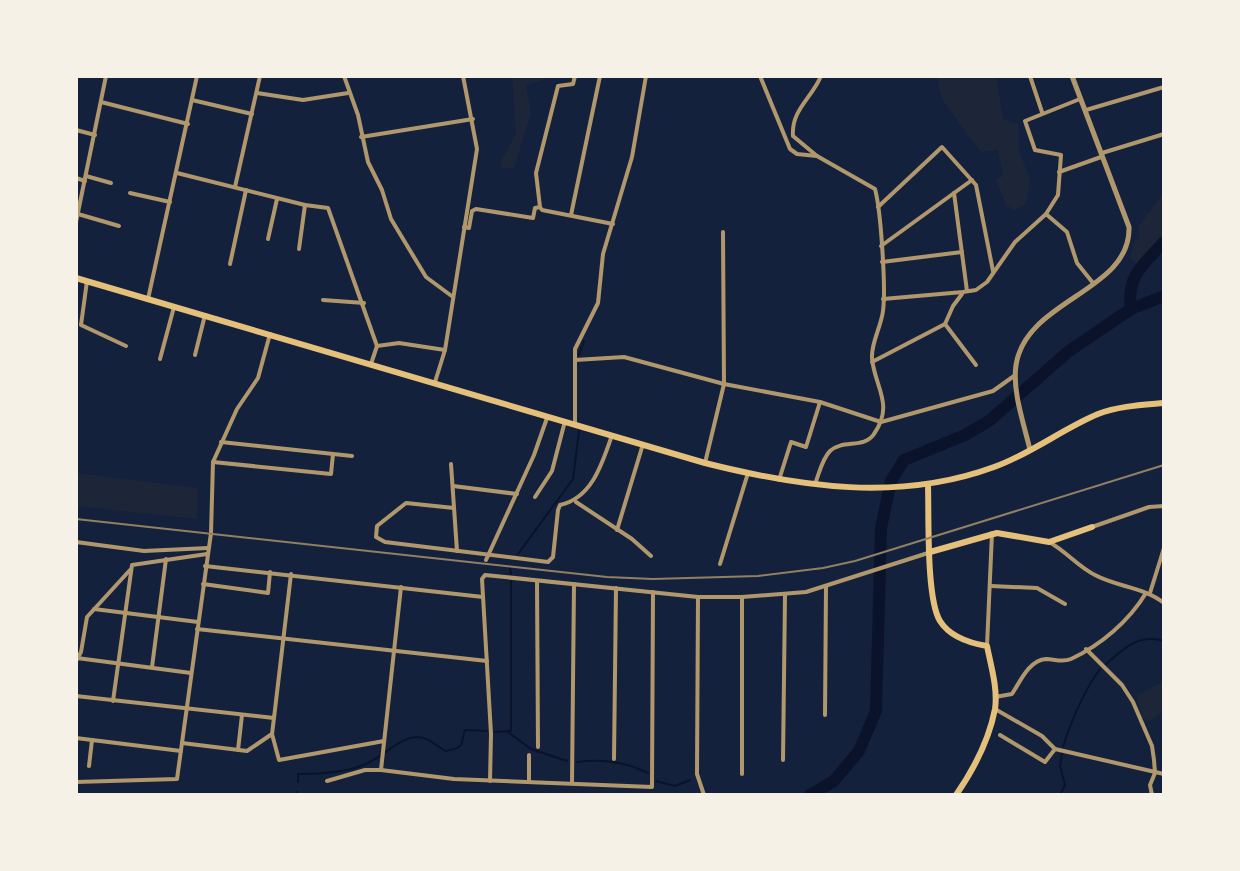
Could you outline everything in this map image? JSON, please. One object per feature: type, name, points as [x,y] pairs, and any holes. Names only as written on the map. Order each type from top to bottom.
[{"type":"main road","points":[[76,278],[705,463],[779,480],[853,488],[928,485],[995,467],[1100,414],[1130,406],[1164,403]]},
{"type":"main road","points":[[928,485],[934,606],[941,623],[955,636],[987,646],[995,697],[995,709],[977,762],[956,795]]},
{"type":"main road","points":[[930,552],[992,533],[1049,542],[1092,527]]},
{"type":"street","points":[[76,222],[106,76]]},
{"type":"street","points":[[148,299],[197,76]]},
{"type":"street","points":[[235,187],[260,76]]},
{"type":"street","points":[[344,76],[358,115],[368,162],[382,190],[391,219],[426,277],[453,297]]},
{"type":"street","points":[[435,382],[445,350],[477,149],[463,76]]},
{"type":"street","points":[[575,76],[573,84],[558,86],[536,173],[540,207],[542,210],[613,224]]},
{"type":"street","points":[[571,215],[600,76]]},
{"type":"street","points":[[575,425],[575,349],[598,303],[603,254],[632,157],[646,76]]},
{"type":"street","points":[[760,76],[790,149],[797,154],[817,156]]},
{"type":"street","points":[[815,484],[831,450],[869,440],[881,422],[883,396],[872,362],[883,310],[875,189],[817,156],[793,136],[792,123],[821,76]]},
{"type":"street","points":[[1030,76],[1043,112]]},
{"type":"street","points":[[1030,450],[1015,377],[1020,351],[1034,327],[1120,259],[1129,236],[1125,215],[1072,76]]},
{"type":"street","points":[[1084,110],[1164,87]]},
{"type":"street","points":[[257,93],[303,100],[348,93]]},
{"type":"street","points":[[883,299],[980,288],[1015,242],[1046,214],[1058,195],[1061,155],[1035,150],[1025,121],[1080,99]]},
{"type":"street","points":[[192,100],[252,114]]},
{"type":"street","points":[[101,102],[188,124]]},
{"type":"street","points":[[361,137],[473,119]]},
{"type":"street","points":[[76,130],[95,135]]},
{"type":"street","points":[[1059,172],[1164,134]]},
{"type":"street","points":[[878,207],[942,147],[976,185],[993,274]]},
{"type":"street","points":[[177,173],[328,208],[377,346],[371,364]]},
{"type":"street","points":[[76,178],[111,183]]},
{"type":"street","points":[[881,246],[972,180]]},
{"type":"street","points":[[230,264],[246,190]]},
{"type":"street","points":[[130,193],[170,202]]},
{"type":"street","points":[[872,362],[945,324],[953,306],[965,292],[954,193]]},
{"type":"street","points":[[268,239],[277,198]]},
{"type":"street","points":[[299,249],[305,205]]},
{"type":"street","points":[[464,227],[469,228],[472,211],[476,209],[530,219],[535,208],[540,207]]},
{"type":"street","points":[[78,214],[119,226]]},
{"type":"street","points":[[1046,214],[1067,232],[1077,263],[1093,283]]},
{"type":"street","points":[[705,463],[724,384],[723,232]]},
{"type":"street","points":[[882,262],[962,252]]},
{"type":"street","points":[[87,281],[81,325],[126,346]]},
{"type":"street","points":[[323,300],[364,303]]},
{"type":"street","points":[[160,359],[174,306]]},
{"type":"street","points":[[195,355],[205,315]]},
{"type":"street","points":[[945,324],[976,365]]},
{"type":"street","points":[[76,782],[177,779],[212,522],[213,462],[237,409],[258,378],[270,334]]},
{"type":"street","points":[[377,346],[399,343],[445,350]]},
{"type":"street","points":[[575,360],[624,357],[724,384],[820,402],[881,422],[993,391],[1015,377]]},
{"type":"street","points":[[779,480],[791,442],[806,447],[820,402]]},
{"type":"street","points":[[490,781],[491,734],[482,579],[487,560],[548,416]]},
{"type":"street","points":[[535,497],[552,471],[565,421]]},
{"type":"street","points":[[454,508],[406,503],[377,526],[376,537],[385,542],[457,551],[487,560],[548,562],[553,557],[560,505],[576,502],[593,480],[612,435]]},
{"type":"street","points":[[221,442],[352,456]]},
{"type":"street","points":[[617,530],[643,444]]},
{"type":"street","points":[[213,462],[331,474],[333,454]]},
{"type":"street","points":[[451,464],[457,551]]},
{"type":"street","points":[[720,564],[748,473]]},
{"type":"street","points":[[453,486],[517,494]]},
{"type":"street","points":[[576,502],[651,556]]},
{"type":"street","points":[[1092,527],[1149,507],[1164,506]]},
{"type":"street","points":[[987,646],[992,533]]},
{"type":"street","points":[[76,542],[144,551],[207,551]]},
{"type":"street","points":[[1049,542],[1064,550],[1094,575],[1148,593],[1164,603]]},
{"type":"street","points":[[995,697],[1012,694],[1037,662],[1045,659],[1068,661],[1120,626],[1148,593],[1164,548]]},
{"type":"street","points":[[191,673],[77,660],[87,617],[132,565],[207,551]]},
{"type":"street","points":[[485,575],[698,597],[785,595],[826,586],[930,552]]},
{"type":"street","points":[[152,667],[166,559]]},
{"type":"street","points":[[205,566],[483,597]]},
{"type":"street","points":[[113,701],[130,569]]},
{"type":"street","points":[[203,584],[268,593],[270,572]]},
{"type":"street","points":[[291,574],[272,734],[279,760],[384,741]]},
{"type":"street","points":[[537,580],[538,747]]},
{"type":"street","points":[[572,783],[574,584]]},
{"type":"street","points":[[825,715],[826,586]]},
{"type":"street","points":[[991,586],[1037,588],[1065,604]]},
{"type":"street","points":[[381,770],[401,587]]},
{"type":"street","points":[[614,759],[616,588]]},
{"type":"street","points":[[327,781],[365,770],[381,770],[490,781],[652,787],[653,592]]},
{"type":"street","points":[[783,760],[785,595]]},
{"type":"street","points":[[698,597],[697,774],[704,795]]},
{"type":"street","points":[[742,597],[742,774]]},
{"type":"street","points":[[94,609],[198,622]]},
{"type":"street","points":[[197,629],[487,661]]},
{"type":"street","points":[[1086,649],[1122,685],[1133,702],[1152,746],[1155,773],[1150,785],[1152,795]]},
{"type":"street","points":[[76,696],[274,718]]},
{"type":"street","points":[[995,709],[1042,736],[1055,749],[1164,774]]},
{"type":"street","points":[[238,750],[242,715]]},
{"type":"street","points":[[182,743],[247,751],[272,734]]},
{"type":"street","points":[[1000,735],[1045,762],[1055,749]]},
{"type":"street","points":[[76,738],[181,751]]},
{"type":"street","points":[[89,766],[92,740]]},
{"type":"street","points":[[529,755],[529,782]]},
{"type":"shaded area","points":[[512,76],[545,76],[544,80],[526,85],[531,113],[514,168],[502,168],[500,163],[516,134]]},
{"type":"shaded area","points":[[937,76],[996,76],[1003,119],[1018,124],[1019,150],[1030,180],[1026,204],[1014,210],[1006,205],[996,179],[1003,176],[998,150],[981,152],[942,99]]},
{"type":"shaded area","points":[[1164,192],[1164,235],[1139,265],[1130,258],[1134,241],[1140,239],[1138,227]]},
{"type":"shaded area","points":[[76,473],[198,488],[197,519],[76,506]]},
{"type":"shaded area","points":[[1164,681],[1164,711],[1150,721],[1142,718],[1137,699],[1140,694]]},
{"type":"waterway","points":[[1131,309],[1134,279],[1164,242]]},
{"type":"waterway","points":[[810,795],[834,781],[859,751],[876,711],[881,528],[891,481],[904,460],[965,435],[989,421],[1069,351],[1131,309],[1164,296]]},
{"type":"waterway","points":[[579,355],[584,341]]},
{"type":"waterway","points":[[518,554],[573,479],[579,431]]},
{"type":"waterway","points":[[510,568],[511,574]]},
{"type":"waterway","points":[[495,732],[511,731],[511,580]]},
{"type":"waterway","points":[[1105,665],[1139,641],[1164,641]]},
{"type":"waterway","points":[[1063,747],[1078,706],[1100,669]]},
{"type":"waterway","points":[[298,782],[298,774],[330,773],[361,766],[411,738],[426,739],[446,751],[459,747],[465,730],[487,731]]},
{"type":"waterway","points":[[508,732],[531,749],[567,761]]},
{"type":"waterway","points":[[1060,795],[1065,785],[1060,766],[1062,753]]},
{"type":"waterway","points":[[577,762],[613,762],[648,773]]},
{"type":"waterway","points":[[656,781],[675,786],[690,780]]},
{"type":"railway","points":[[76,519],[607,577],[758,576],[855,561],[1164,465]]}]
